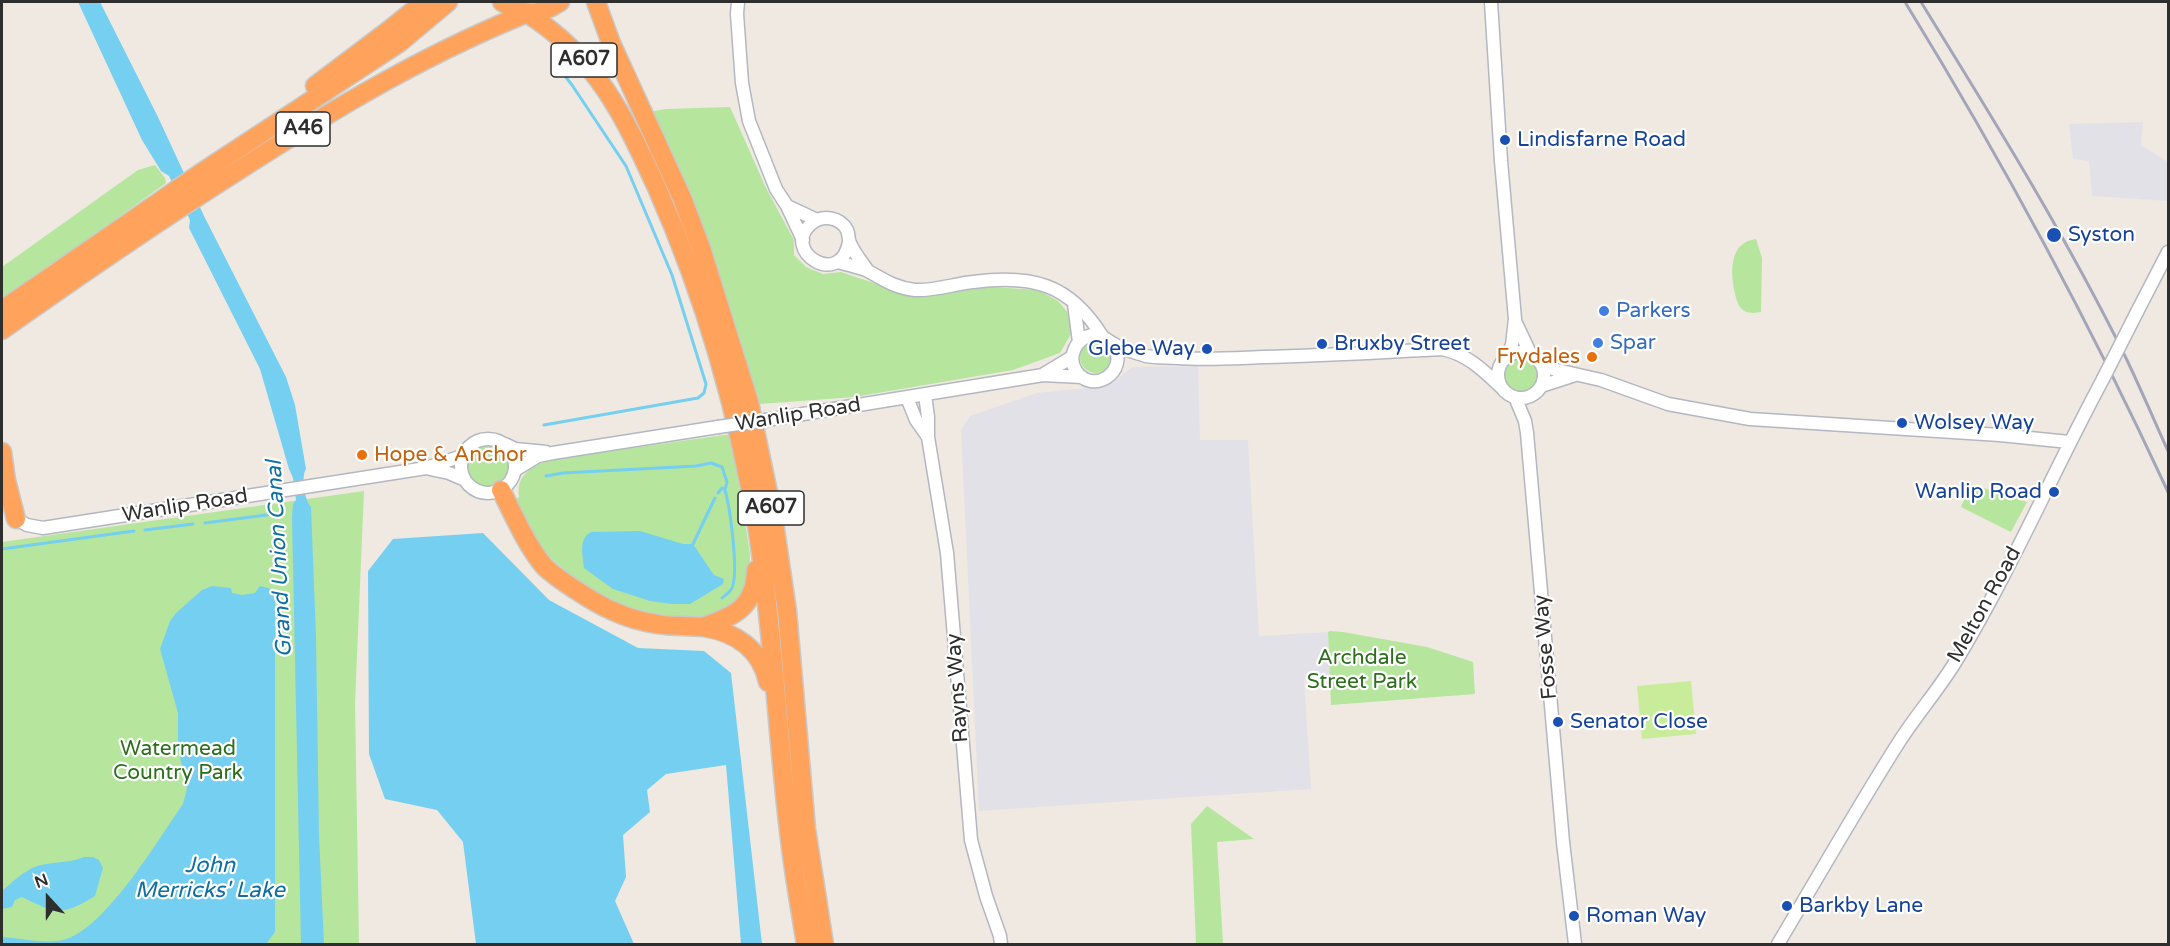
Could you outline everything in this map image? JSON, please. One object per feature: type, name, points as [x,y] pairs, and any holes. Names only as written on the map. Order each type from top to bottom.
[{"type":"highway","points":[[247,142],[314,86],[424,2]]},
{"type":"highway","name":"A46","points":[[204,181],[247,142],[399,44],[448,2]]},
{"type":"highway","points":[[502,2],[527,14],[546,10],[560,2]]},
{"type":"highway","name":"A607","points":[[596,2],[615,54],[682,198],[701,248],[748,402],[773,516],[787,611],[806,829],[824,940]]},
{"type":"highway","name":"A46","points":[[2,310],[204,181],[265,152],[375,85],[457,43],[527,14]]},
{"type":"highway","name":"A607","points":[[527,14],[564,39],[586,62],[606,88],[624,120],[685,254],[728,394],[751,493],[758,535],[768,612],[789,831],[806,945]]},
{"type":"highway","name":"A46","points":[[2,330],[161,209]]},
{"type":"highway","points":[[2,452],[6,480],[16,519]]},
{"type":"highway","points":[[501,490],[524,534],[545,566],[578,591],[612,611],[654,624],[703,627],[738,639],[748,645],[759,656],[766,671],[779,733]]},
{"type":"highway","points":[[703,627],[727,619],[738,612],[752,593],[758,535]]},
{"type":"street","points":[[738,2],[742,83],[749,121],[776,189],[787,206],[802,240],[804,250],[818,264],[828,265],[838,262],[868,271]]},
{"type":"street","points":[[1491,2],[1501,161],[1515,320],[1512,345],[1499,370],[1498,378],[1501,387]]},
{"type":"street","points":[[787,206],[817,220]]},
{"type":"street","points":[[802,240],[810,224],[817,220],[824,218],[837,221],[847,230],[849,242],[848,250],[838,262]]},
{"type":"street","points":[[849,242],[868,271],[880,280],[915,290],[1013,278],[1038,282],[1063,292],[1088,316],[1102,336],[1114,345],[1147,356],[1216,358],[1442,349],[1455,352],[1475,363],[1507,393],[1515,397],[1527,397],[1537,390],[1576,375]]},
{"type":"street","name":"Melton Road","points":[[1778,945],[1878,774],[1956,662],[2016,551],[2069,442],[2169,252]]},
{"type":"street","points":[[1074,304],[1079,342]]},
{"type":"street","points":[[1515,320],[1544,374],[1537,390]]},
{"type":"street","points":[[1102,336],[1093,335],[1079,342],[1074,350],[1072,357],[1077,372],[1082,376],[1090,381],[1104,380],[1111,375],[1117,366],[1119,357],[1114,345]]},
{"type":"street","points":[[1475,363],[1489,365],[1518,353],[1536,359],[1548,368],[1601,380],[1668,404],[1749,419],[2000,435],[2069,442]]},
{"type":"street","points":[[1117,366],[1147,356]]},
{"type":"street","name":"Wanlip Road","points":[[1043,375],[1072,357]]},
{"type":"street","name":"Wanlip Road","points":[[515,470],[538,456],[553,453],[1043,375],[1082,376]]},
{"type":"street","name":"Fosse Way","points":[[1525,421],[1537,390]]},
{"type":"street","name":"Rayns Way","points":[[925,395],[928,437],[947,553],[971,840],[986,896],[1003,942]]},
{"type":"street","name":"Fosse Way","points":[[1515,397],[1525,421],[1563,842],[1575,945]]},
{"type":"street","name":"Rayns Way","points":[[907,398],[916,420],[928,437]]},
{"type":"street","points":[[480,440],[495,440],[511,451],[515,470],[509,484],[501,490],[482,493],[473,490],[463,479],[460,465],[462,456],[471,444],[480,440]]},
{"type":"street","name":"Wanlip Road","points":[[501,442],[515,449],[553,453]]},
{"type":"street","name":"Wanlip Road","points":[[16,519],[27,525],[43,528],[316,487],[426,468],[462,456]]},
{"type":"street","name":"Wanlip Road","points":[[426,468],[463,479]]},
{"type":"shaded area","points":[[2143,122],[2141,145],[2168,162],[2168,201],[2092,196],[2089,161],[2073,159],[2069,124]]},
{"type":"shaded area","points":[[1198,366],[1200,440],[1248,440],[1259,636],[1328,632],[1330,677],[1304,679],[1311,789],[979,811],[961,430],[970,416],[1037,393],[1087,388],[1115,381],[1132,367]]},
{"type":"green space","points":[[730,107],[766,188],[794,240],[794,255],[806,267],[823,274],[841,272],[915,297],[991,287],[1038,290],[1058,301],[1071,316],[1072,332],[1060,353],[1013,370],[854,397],[760,404],[718,280],[649,112],[666,109]]},
{"type":"green space","points":[[155,165],[166,183],[2,301],[2,267],[138,170]]},
{"type":"green space","points":[[1756,239],[1762,258],[1761,312],[1752,313],[1743,310],[1738,302],[1733,285],[1732,268],[1736,252],[1747,241]]},
{"type":"green space","points":[[1096,341],[1107,346],[1112,357],[1107,368],[1096,373],[1085,368],[1080,357],[1085,346]]},
{"type":"green space","points":[[1521,357],[1534,362],[1539,375],[1534,388],[1521,393],[1508,388],[1503,375],[1508,362]]},
{"type":"green space","points":[[731,434],[750,554],[749,579],[745,593],[732,609],[714,619],[649,617],[591,592],[552,559],[534,538],[522,514],[517,498],[522,478],[530,470],[547,460]]},
{"type":"green space","points":[[483,439],[493,439],[503,443],[511,451],[515,466],[511,481],[503,489],[493,493],[483,493],[473,489],[465,481],[461,471],[461,461],[465,451],[473,443]]},
{"type":"green space","points":[[1971,484],[2027,502],[2011,532],[1961,507]]},
{"type":"green space","name":"Watermead Country Park","points":[[364,491],[355,703],[359,944],[2,944],[2,542]]},
{"type":"green space","name":"Archdale Street Park","points":[[1328,632],[1427,647],[1473,662],[1475,694],[1331,705]]},
{"type":"green space","points":[[1691,681],[1696,734],[1642,739],[1637,686]]},
{"type":"green space","points":[[1207,806],[1254,839],[1217,842],[1223,944],[1196,944],[1191,824]]},
{"type":"water","points":[[78,2],[100,2],[157,115],[204,216],[286,377],[295,405],[306,469],[304,488],[311,507],[324,944],[301,944],[292,517],[293,504],[296,500],[293,478],[260,369],[189,228],[190,220],[169,176],[161,171],[142,140]]},
{"type":"water","points":[[640,531],[683,544],[693,544],[714,575],[724,579],[723,584],[690,604],[672,604],[650,601],[613,589],[584,568],[583,543],[591,532]]},
{"type":"water","points":[[483,533],[549,600],[638,648],[704,651],[731,673],[762,944],[741,944],[726,765],[666,774],[647,790],[650,812],[623,835],[626,877],[615,901],[634,944],[476,944],[463,842],[437,810],[385,799],[369,754],[368,571],[393,539]]},
{"type":"water","name":"John Merricks' Lake","points":[[212,586],[231,588],[232,593],[242,595],[255,593],[260,586],[275,590],[275,932],[266,944],[2,944],[2,937],[57,941],[74,936],[92,923],[127,885],[183,804],[187,789],[178,748],[178,713],[160,649],[170,621],[176,613],[202,590]]},
{"type":"water","points":[[84,857],[99,860],[103,868],[95,896],[66,910],[43,907],[22,897],[15,900],[12,907],[2,909],[2,891],[28,870]]},
{"type":"waterway","points":[[544,425],[698,398],[704,393],[706,384],[672,275],[626,166],[554,62]]},
{"type":"waterway","points":[[546,476],[563,473],[696,466],[711,463],[722,467],[727,482],[725,490],[735,568],[732,588],[722,598]]},
{"type":"waterway","points":[[718,493],[722,488],[725,490]]},
{"type":"waterway","points":[[693,544],[715,498]]},
{"type":"waterway","name":"Grand Union Canal","points":[[205,523],[274,514]]},
{"type":"waterway","points":[[145,530],[193,524]]},
{"type":"waterway","points":[[2,549],[134,531]]},
{"type":"railway","points":[[1905,2],[1976,121],[2044,243],[2108,366],[2168,492]]},
{"type":"railway","points":[[1921,2],[2027,176],[2078,265],[2125,356],[2168,451]]},
{"type":"place","name":"Lindisfarne Road","points":[[1505,140]]},
{"type":"place","name":"Syston","points":[[2054,235]]},
{"type":"place","name":"Parkers","points":[[1604,311]]},
{"type":"place","name":"Spar","points":[[1598,343]]},
{"type":"place","name":"Bruxby Street","points":[[1322,344]]},
{"type":"place","name":"Glebe Way","points":[[1207,349]]},
{"type":"place","name":"Frydales","points":[[1592,357]]},
{"type":"place","name":"Wolsey Way","points":[[1902,423]]},
{"type":"place","name":"Hope & Anchor","points":[[362,455]]},
{"type":"place","name":"Wanlip Road","points":[[2054,492]]},
{"type":"place","name":"Senator Close","points":[[1558,722]]},
{"type":"place","name":"Barkby Lane","points":[[1787,906]]},
{"type":"place","name":"Roman Way","points":[[1574,916]]}]
